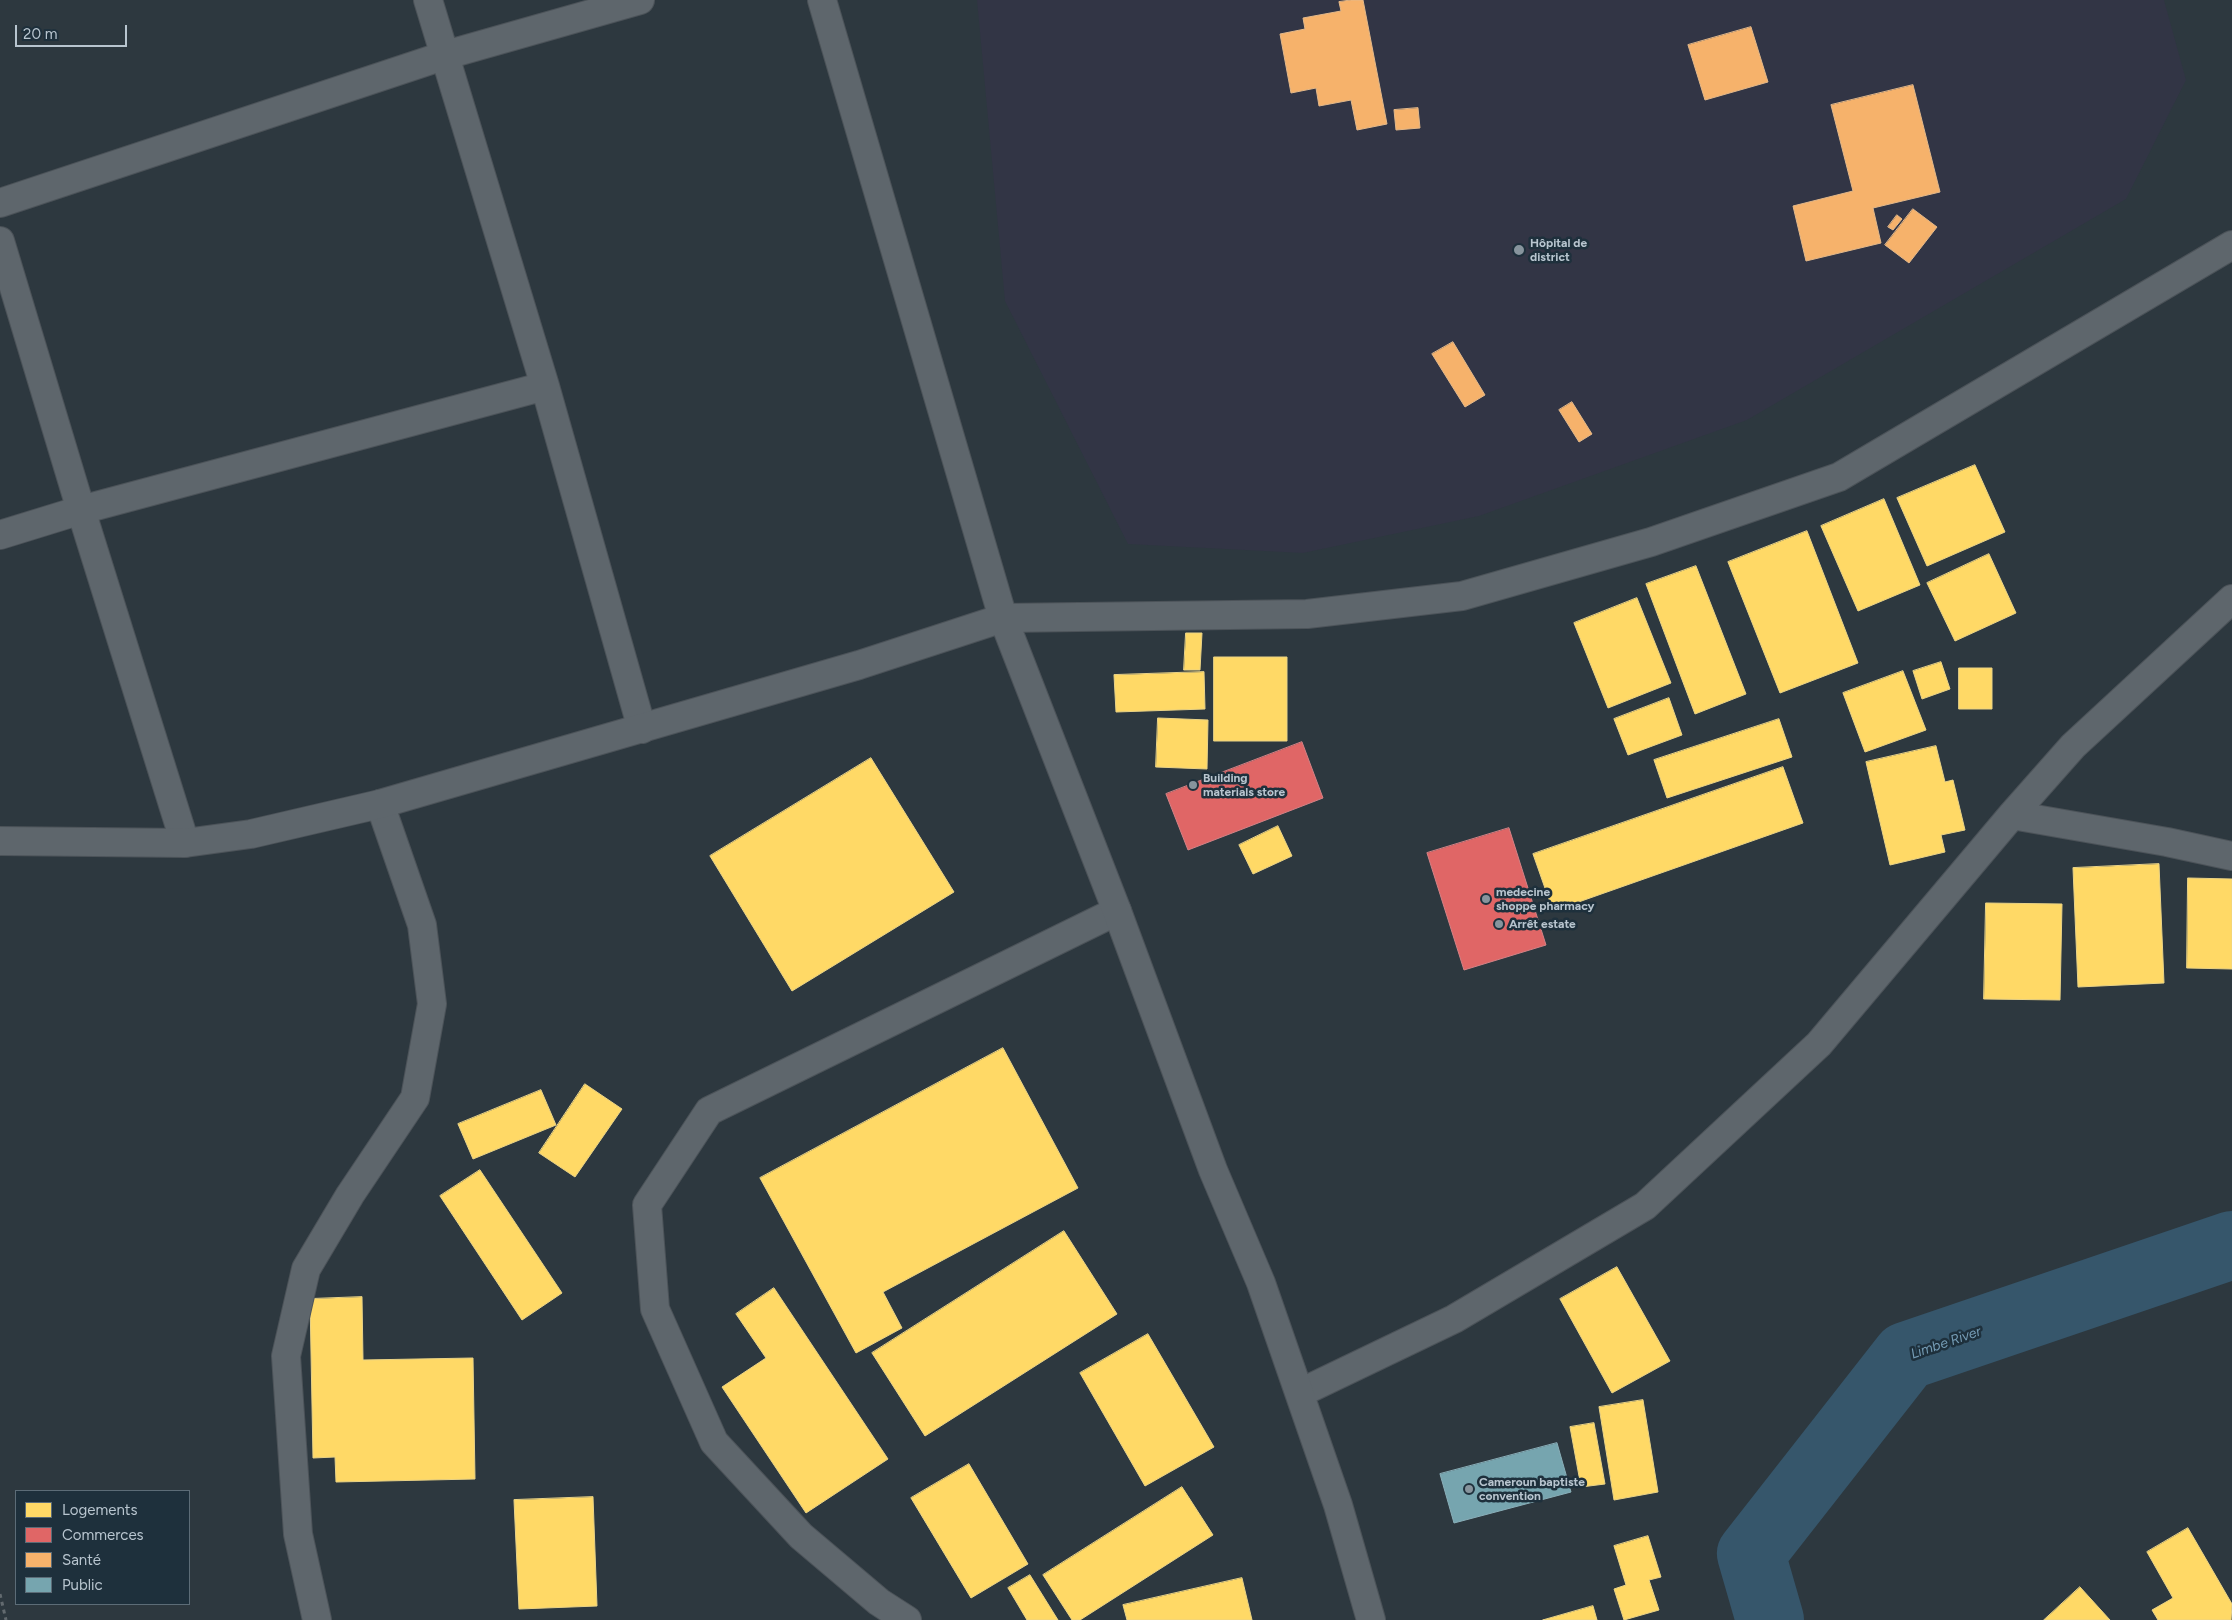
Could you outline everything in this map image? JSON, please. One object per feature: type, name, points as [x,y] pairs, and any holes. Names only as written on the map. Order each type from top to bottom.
[{"type":"street","points":[[428,0],[545,386],[642,729]]},
{"type":"street","points":[[0,203],[446,55],[640,0]]},
{"type":"street","points":[[822,0],[1003,618],[1117,910],[1213,1170],[1261,1283],[1338,1505],[1371,1620]]},
{"type":"street","points":[[0,242],[185,843]]},
{"type":"street","points":[[0,841],[185,843],[252,834],[380,804],[642,729],[859,665],[1003,618],[1307,614],[1462,596],[1651,542],[1840,477],[2232,245]]},
{"type":"street","points":[[0,535],[81,510],[545,386]]},
{"type":"street","points":[[1300,1393],[1454,1318],[1645,1206],[1820,1044],[2012,815],[2073,746],[2232,599]]},
{"type":"street","points":[[317,1620],[298,1534],[286,1356],[306,1269],[350,1195],[415,1098],[432,1004],[422,925],[380,804]]},
{"type":"street","points":[[2012,815],[2167,842],[2232,856]]},
{"type":"street","points":[[907,1620],[879,1602],[801,1536],[714,1442],[656,1308],[647,1204],[709,1111],[1117,910]]},
{"type":"path","points":[[0,1594],[6,1620]]},
{"type":"shaded area","name":"Hôpital de district","points":[[977,0],[2164,0],[2186,80],[2126,199],[1747,420],[1479,516],[1303,553],[1128,544],[1005,301]]},
{"type":"building: Logements","points":[[1975,465],[2005,532],[1927,566],[1897,498]]},
{"type":"building: Logements","points":[[1884,499],[1920,585],[1858,611],[1821,526]]},
{"type":"building: Logements","points":[[1807,531],[1858,663],[1780,693],[1728,562]]},
{"type":"building: Logements","points":[[1989,554],[2016,613],[1955,641],[1927,583]]},
{"type":"building: Logements","points":[[1696,566],[1746,694],[1695,714],[1646,584]]},
{"type":"building: Logements","points":[[1637,598],[1671,683],[1608,708],[1574,623]]},
{"type":"building: Logements","points":[[1186,633],[1202,633],[1200,670],[1184,670]]},
{"type":"building: Logements","points":[[1214,657],[1287,657],[1287,741],[1214,741]]},
{"type":"building: Logements","points":[[1941,662],[1950,689],[1922,699],[1913,671]]},
{"type":"building: Logements","points":[[1959,668],[1992,668],[1992,709],[1959,709]]},
{"type":"building: Logements","points":[[1903,671],[1926,730],[1865,752],[1843,693]]},
{"type":"building: Logements","points":[[1204,672],[1205,709],[1116,712],[1114,675]]},
{"type":"building: Logements","points":[[1669,698],[1682,735],[1628,755],[1614,719]]},
{"type":"building: Logements","points":[[1158,718],[1208,720],[1207,769],[1156,767]]},
{"type":"building: Logements","points":[[1779,719],[1792,757],[1667,798],[1654,760]]},
{"type":"building: Logements","points":[[1936,746],[1945,782],[1953,780],[1965,830],[1941,835],[1945,852],[1890,865],[1866,762]]},
{"type":"building: Logements","points":[[871,758],[954,892],[792,991],[710,856]]},
{"type":"building: Logements","points":[[1783,767],[1803,823],[1553,911],[1533,854]]},
{"type":"building: Logements","points":[[1278,826],[1292,856],[1253,874],[1239,845]]},
{"type":"building: Logements","points":[[2159,864],[2164,983],[2078,987],[2073,868]]},
{"type":"building: Logements","points":[[2188,878],[2232,879],[2232,969],[2187,968]]},
{"type":"building: Logements","points":[[1986,903],[2062,904],[2060,1000],[1984,999]]},
{"type":"building: Logements","points":[[1003,1048],[1078,1188],[883,1292],[902,1328],[856,1353],[760,1178]]},
{"type":"building: Logements","points":[[585,1084],[622,1109],[575,1177],[539,1153]]},
{"type":"building: Logements","points":[[541,1090],[556,1125],[473,1159],[458,1124]]},
{"type":"building: Logements","points":[[480,1170],[562,1293],[522,1320],[440,1196]]},
{"type":"building: Logements","points":[[1064,1231],[1117,1314],[925,1436],[872,1353]]},
{"type":"building: Logements","points":[[1617,1267],[1670,1361],[1612,1393],[1560,1299]]},
{"type":"building: Logements","points":[[774,1288],[888,1459],[806,1513],[722,1387],[766,1358],[736,1314]]},
{"type":"building: Logements","points":[[362,1297],[363,1360],[473,1358],[475,1479],[336,1482],[335,1457],[313,1458],[310,1299]]},
{"type":"building: Logements","points":[[1148,1334],[1214,1447],[1145,1486],[1080,1373]]},
{"type":"building: Logements","points":[[1643,1400],[1658,1492],[1614,1500],[1599,1407]]},
{"type":"building: Logements","points":[[1594,1423],[1605,1484],[1581,1487],[1570,1427]]},
{"type":"building: Logements","points":[[969,1464],[1028,1564],[971,1598],[911,1498]]},
{"type":"building: Logements","points":[[1182,1487],[1213,1535],[1080,1620],[1072,1620],[1043,1575]]},
{"type":"building: Logements","points":[[593,1497],[597,1606],[519,1609],[514,1500]]},
{"type":"building: Logements","points":[[2188,1528],[2232,1604],[2231,1620],[2158,1620],[2152,1610],[2173,1598],[2147,1552]]},
{"type":"building: Logements","points":[[1648,1536],[1661,1577],[1649,1580],[1659,1610],[1624,1620],[1614,1589],[1626,1585],[1614,1546]]},
{"type":"building: Logements","points":[[1030,1575],[1058,1620],[1027,1620],[1008,1588]]},
{"type":"building: Logements","points":[[1242,1578],[1252,1620],[1127,1620],[1123,1605]]},
{"type":"building: Logements","points":[[2080,1587],[2110,1620],[2044,1620]]},
{"type":"building: Logements","points":[[1593,1606],[1597,1620],[1543,1620]]},
{"type":"building: Commerces","points":[[1302,742],[1323,798],[1188,850],[1166,794]]},
{"type":"building: Commerces","name":"medecine shoppe pharmacy","points":[[1509,828],[1546,945],[1464,970],[1427,853]]},
{"type":"building: Santé","points":[[1363,0],[1387,124],[1357,130],[1351,100],[1319,106],[1316,88],[1291,93],[1280,34],[1305,29],[1303,18],[1341,11],[1339,2]]},
{"type":"building: Santé","points":[[1751,27],[1768,82],[1705,100],[1688,45]]},
{"type":"building: Santé","points":[[1913,85],[1940,192],[1873,208],[1881,243],[1806,261],[1793,206],[1853,191],[1831,105]]},
{"type":"building: Santé","points":[[1418,108],[1420,128],[1396,130],[1394,110]]},
{"type":"building: Santé","points":[[1913,209],[1937,227],[1909,263],[1885,245]]},
{"type":"building: Santé","points":[[1897,215],[1902,219],[1893,230],[1888,227]]},
{"type":"building: Santé","points":[[1453,342],[1485,395],[1465,407],[1432,354]]},
{"type":"building: Santé","points":[[1572,402],[1592,434],[1579,442],[1559,410]]},
{"type":"building: Public","points":[[1557,1443],[1571,1492],[1454,1523],[1440,1474]]},
{"type":"waterway","name":"Limbe River","points":[[1770,1620],[1751,1554],[1906,1356],[2232,1245]]},
{"type":"place","name":"Hôpital de district","points":[[1519,250]]},
{"type":"place","name":"Building materials store","points":[[1193,785]]},
{"type":"place","name":"medecine shoppe pharmacy","points":[[1486,899]]},
{"type":"place","name":"Arrêt estate","points":[[1499,924]]},
{"type":"place","name":"Cameroun baptiste convention","points":[[1469,1489]]}]
